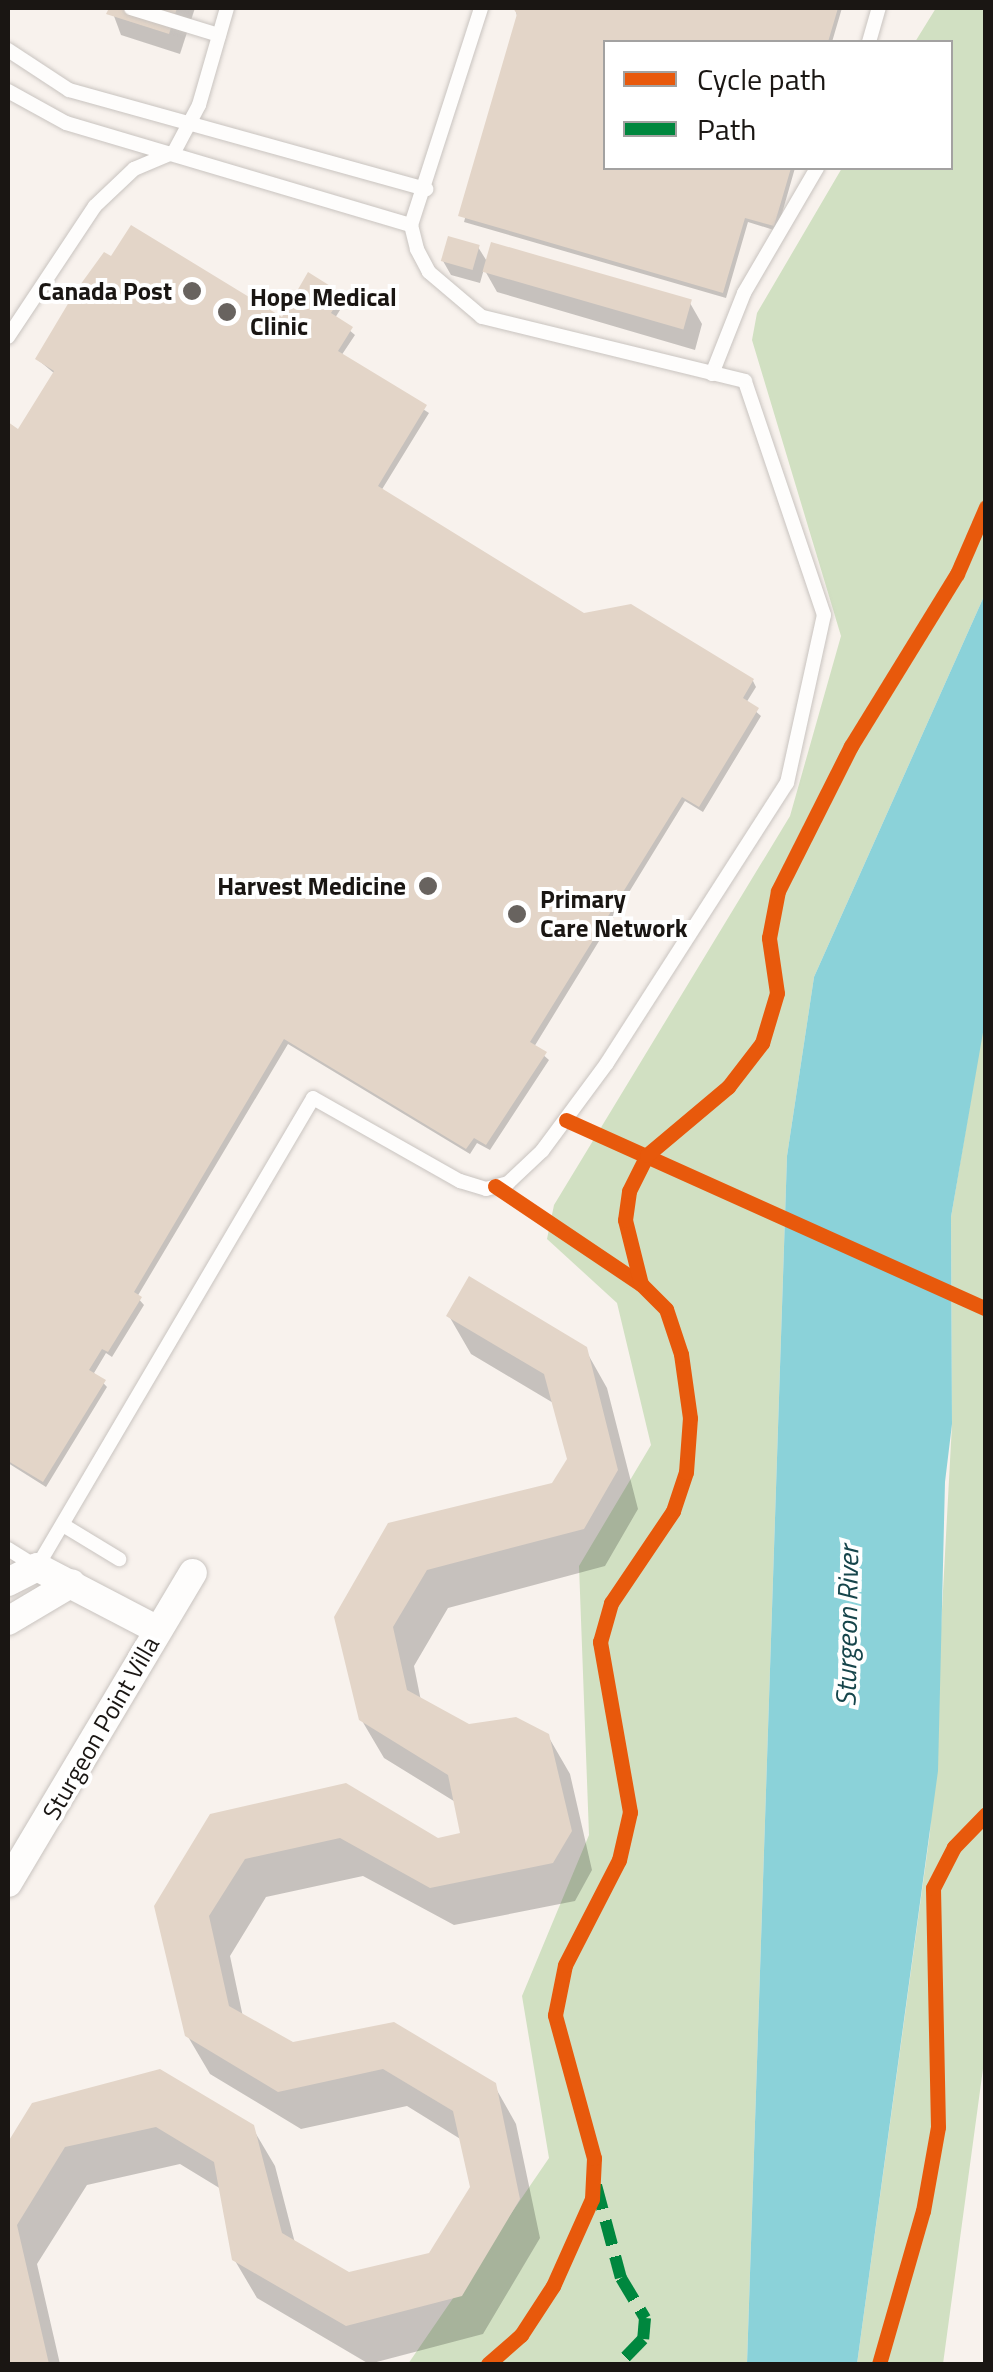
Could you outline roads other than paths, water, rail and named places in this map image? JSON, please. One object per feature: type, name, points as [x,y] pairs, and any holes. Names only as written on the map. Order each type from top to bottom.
[{"type":"street","points":[[8,1582],[37,1567],[158,1630]]},
{"type":"street","name":"Sturgeon Point Villa","points":[[8,1883],[193,1574]]},
{"type":"street","points":[[8,1620],[72,1583]]},
{"type":"lane","points":[[130,8],[220,35]]},
{"type":"lane","points":[[8,337],[95,206],[134,169],[174,152],[227,8]]},
{"type":"lane","points":[[8,1549],[37,1567],[313,1098],[460,1181],[486,1189],[508,1183],[542,1151],[607,1064],[787,783],[824,615],[745,380],[482,317],[429,272],[411,225],[428,190],[480,8]]},
{"type":"lane","points":[[870,40],[880,8]]},
{"type":"lane","points":[[8,50],[68,90],[428,190]]},
{"type":"lane","points":[[8,91],[66,123],[411,225]]},
{"type":"lane","points":[[712,374],[744,293],[816,170]]},
{"type":"lane","points":[[63,1525],[119,1560]]},
{"type":"water","name":"Sturgeon River","points":[[985,594],[986,1015],[951,1217],[952,1424],[945,1482],[938,1771],[857,2364],[747,2364],[787,1156],[814,977]]},
{"type":"place","name":"Canada Post","points":[[192,291]]},
{"type":"place","name":"Hope Medical Clinic","points":[[227,312]]},
{"type":"place","name":"Harvest Medicine","points":[[428,886]]},
{"type":"place","name":"Primary Care Network","points":[[517,914]]}]
